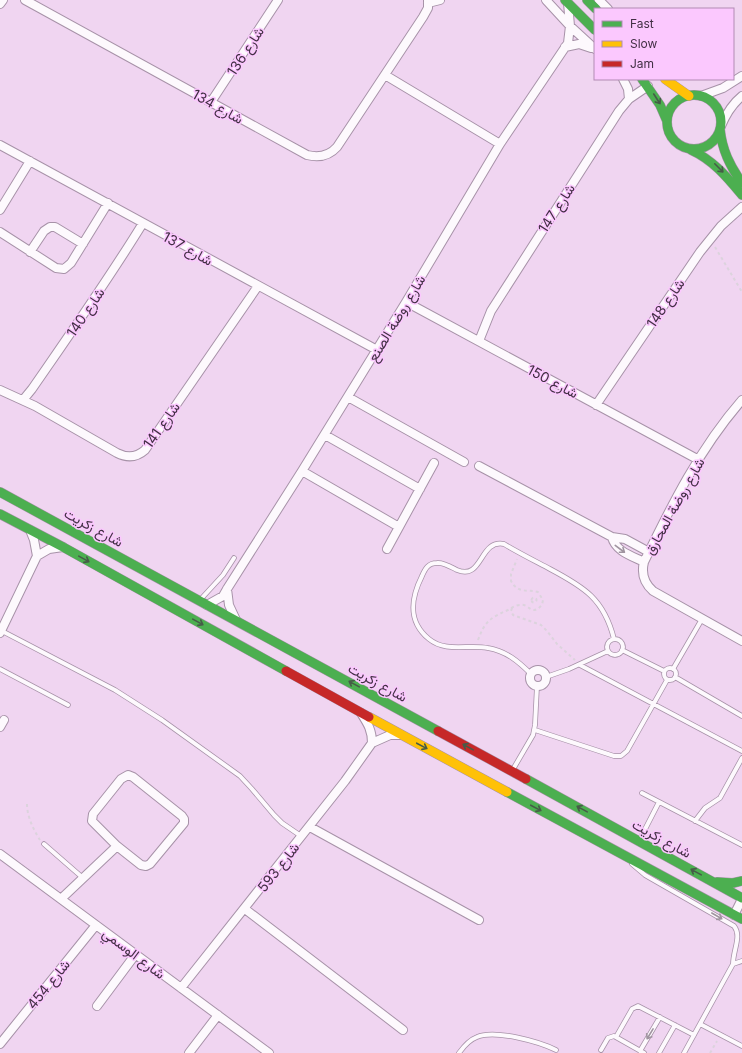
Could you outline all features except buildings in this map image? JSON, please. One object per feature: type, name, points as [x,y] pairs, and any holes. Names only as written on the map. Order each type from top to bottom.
[{"type":"street","points":[[0,4],[3,0]]},
{"type":"street","name":"شارع 134","points":[[24,0],[307,155],[321,156],[330,153],[337,147],[423,17],[428,2]]},
{"type":"street","name":"شارع 136","points":[[211,102],[278,0]]},
{"type":"street","points":[[428,2],[440,0]]},
{"type":"street","points":[[546,0],[594,49]]},
{"type":"street","points":[[587,0],[595,8]]},
{"type":"street","points":[[599,0],[607,8]]},
{"type":"street","points":[[567,1],[594,29]]},
{"type":"street","name":"شارع روضة الصنع","points":[[203,603],[223,596],[325,435],[500,144],[565,47],[568,42],[570,26],[567,1]]},
{"type":"street","points":[[565,47],[583,44],[594,50]]},
{"type":"street","points":[[385,75],[500,144]]},
{"type":"street","points":[[742,76],[723,88],[701,96],[689,96],[683,98],[674,105],[668,115],[667,121],[667,127],[672,139],[683,147],[698,152],[712,162],[726,174],[742,195]]},
{"type":"street","points":[[624,80],[628,89],[629,99]]},
{"type":"street","points":[[666,80],[689,96]]},
{"type":"street","points":[[645,82],[660,104],[667,121]]},
{"type":"street","name":"شارع 147","points":[[479,341],[491,311],[619,110],[645,82]]},
{"type":"street","points":[[701,96],[716,106],[721,117],[722,143],[726,158],[742,183]]},
{"type":"street","points":[[689,149],[701,149],[716,139],[732,105],[742,96]]},
{"type":"street","name":"شارع 137","points":[[0,145],[377,350]]},
{"type":"street","points":[[0,210],[30,161]]},
{"type":"street","points":[[0,232],[56,268],[60,269],[68,267],[108,203]]},
{"type":"street","name":"شارع 148","points":[[596,405],[700,252],[710,239],[742,207]]},
{"type":"street","name":"شارع 140","points":[[23,400],[89,307],[143,223]]},
{"type":"street","points":[[30,252],[44,231],[50,227],[55,228],[83,244]]},
{"type":"street","name":"شارع 141","points":[[0,390],[23,400],[117,453],[126,457],[136,456],[145,450],[258,286]]},
{"type":"street","name":"شارع 150","points":[[406,302],[699,460]]},
{"type":"street","points":[[348,397],[464,462]]},
{"type":"street","name":"شارع روضة المحارق","points":[[742,400],[699,460],[673,504],[644,562],[642,573],[649,588],[657,594],[742,641]]},
{"type":"street","points":[[325,435],[420,489]]},
{"type":"street","points":[[387,549],[434,463]]},
{"type":"street","points":[[479,466],[612,537],[629,541],[649,552]]},
{"type":"street","points":[[302,471],[399,526]]},
{"type":"street","name":"شارع زكريت","points":[[0,492],[742,898],[740,917],[401,735],[63,547],[0,514]]},
{"type":"street","points":[[30,530],[34,540],[37,556]]},
{"type":"street","points":[[612,537],[614,544],[620,550],[644,562]]},
{"type":"street","points":[[0,632],[37,556],[49,549],[63,547]]},
{"type":"street","points":[[227,589],[229,605],[236,620]]},
{"type":"street","points":[[540,670],[546,677],[544,684],[537,686],[531,683],[530,680],[533,671],[540,670]]},
{"type":"street","points":[[360,712],[370,727],[372,743],[390,735],[401,735]]},
{"type":"street","name":"شارع 593","points":[[181,988],[302,837],[355,769],[372,743]]},
{"type":"street","points":[[128,775],[133,777],[184,817],[184,823],[148,866],[141,865],[117,846],[93,824],[92,817],[123,777],[128,775]]},
{"type":"street","points":[[310,826],[479,920]]},
{"type":"street","points":[[62,898],[117,846]]},
{"type":"street","name":"شارع الوسمي","points":[[0,854],[62,898],[96,925],[269,1053]]},
{"type":"street","points":[[714,882],[733,883],[742,881]]},
{"type":"street","points":[[244,909],[403,1030]]},
{"type":"street","name":"شارع 454","points":[[0,1044],[96,925]]},
{"type":"street","points":[[97,1006],[135,954]]},
{"type":"street","points":[[189,1053],[218,1015]]},
{"type":"lane","points":[[531,674],[517,661],[504,653],[488,648],[462,648],[447,646],[434,642],[424,635],[416,621],[413,599],[417,585],[425,569],[433,563],[441,563],[466,572],[475,568],[488,549],[495,544],[504,544],[575,583],[589,593],[605,614],[614,638],[622,644],[622,650]]},
{"type":"lane","points":[[203,603],[234,558]]},
{"type":"lane","points":[[673,669],[702,619]]},
{"type":"lane","points":[[0,632],[115,690],[162,720],[240,776],[274,815],[302,837]]},
{"type":"lane","points":[[614,638],[608,642],[608,651],[614,655],[622,650]]},
{"type":"lane","points":[[622,650],[664,671]]},
{"type":"lane","points":[[546,677],[580,665],[608,651]]},
{"type":"lane","points":[[580,665],[742,751]]},
{"type":"lane","points":[[664,671],[668,668],[673,669]]},
{"type":"lane","points":[[0,669],[68,705]]},
{"type":"lane","points":[[673,669],[675,671],[675,677]]},
{"type":"lane","points":[[664,671],[664,676],[667,680]]},
{"type":"lane","points":[[535,730],[617,757],[621,756],[627,751],[667,680],[675,677]]},
{"type":"lane","points":[[675,677],[742,716]]},
{"type":"lane","points":[[512,771],[531,740],[535,730],[537,686]]},
{"type":"lane","points":[[695,821],[705,808],[720,798],[742,758]]},
{"type":"lane","points":[[642,793],[742,845]]},
{"type":"lane","points":[[639,841],[660,802]]},
{"type":"lane","points":[[44,844],[83,878]]},
{"type":"lane","points":[[626,856],[639,871],[737,928],[739,936],[733,964],[684,1053]]},
{"type":"lane","points":[[733,964],[742,961]]},
{"type":"lane","points":[[616,1037],[635,1006],[640,1006],[694,1035]]},
{"type":"lane","points":[[600,1050],[608,1038],[612,1036],[642,1052],[660,1017]]},
{"type":"lane","points":[[700,1024],[742,1046]]},
{"type":"lane","points":[[659,1053],[675,1025]]},
{"type":"lane","points":[[459,1053],[470,1040],[479,1036],[489,1035],[524,1038],[545,1044],[556,1050]]},
{"type":"path","points":[[710,239],[742,292]]},
{"type":"path","points":[[519,553],[511,574],[511,581],[515,586],[524,591],[535,591],[541,594]]},
{"type":"path","points":[[526,606],[532,602],[536,602],[535,598],[541,594]]},
{"type":"path","points":[[476,647],[483,628],[494,616],[519,605],[526,606],[532,610],[539,608],[543,603],[541,594]]},
{"type":"path","points":[[512,608],[512,613],[514,615],[536,622],[545,628],[557,644],[580,665]]},
{"type":"path","points":[[27,804],[29,817],[38,836],[44,844]]},
{"type":"path","points":[[710,1053],[720,1035]]},
{"type":"traffic: fast","points":[[565,0],[594,29]]},
{"type":"traffic: fast","points":[[587,0],[595,8]]},
{"type":"traffic: fast","points":[[643,80],[660,105],[667,121]]},
{"type":"traffic: fast","points":[[689,95],[699,95],[713,103],[719,112],[721,122],[719,132],[713,141],[699,149],[689,149],[679,144],[672,137],[667,127],[667,117],[672,107],[679,100],[689,95]]},
{"type":"traffic: fast","points":[[720,129],[727,158],[742,183]]},
{"type":"traffic: fast","points":[[691,150],[713,164],[725,175],[742,195]]},
{"type":"traffic: fast","points":[[0,492],[438,731]]},
{"type":"traffic: fast","points":[[0,514],[63,547],[286,671]]},
{"type":"traffic: fast","points":[[526,779],[742,898]]},
{"type":"traffic: fast","points":[[507,792],[742,919]]},
{"type":"traffic: fast","points":[[717,882],[733,883],[742,881]]},
{"type":"traffic: slow","points":[[666,80],[689,96]]},
{"type":"traffic: slow","points":[[369,717],[507,792]]},
{"type":"traffic: jam","points":[[286,671],[369,717]]},
{"type":"traffic: jam","points":[[438,731],[526,779]]}]
